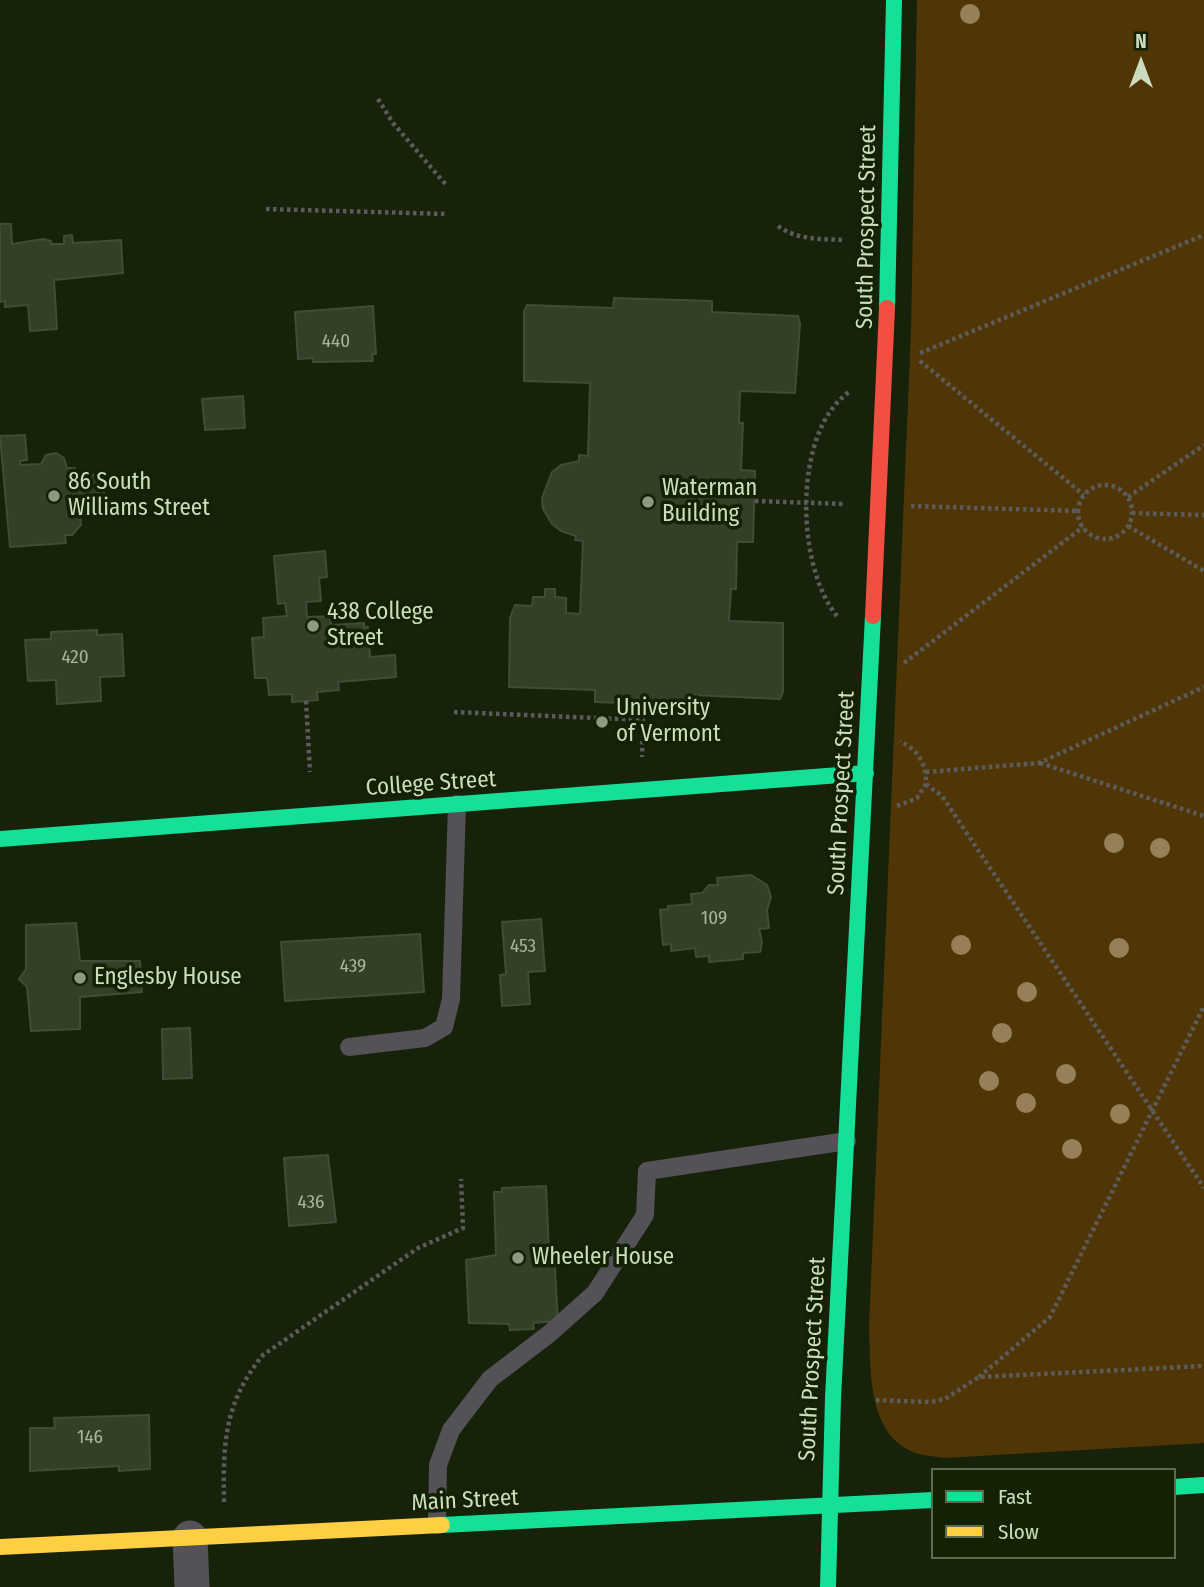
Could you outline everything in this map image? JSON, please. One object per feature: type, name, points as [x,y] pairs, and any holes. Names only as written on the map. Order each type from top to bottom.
[{"type":"street","name":"South Prospect Street","points":[[828,1587],[829,1505],[890,251],[894,0]]},
{"type":"street","name":"College Street","points":[[0,839],[866,773]]},
{"type":"street","points":[[1176,1487],[1204,1485]]},
{"type":"street","name":"Main Street","points":[[0,1547],[931,1500]]},
{"type":"street","points":[[190,1538],[191,1587]]},
{"type":"lane","points":[[349,1047],[425,1038],[444,1027],[452,999],[457,804]]},
{"type":"lane","points":[[437,1525],[438,1465],[452,1430],[490,1379],[595,1293],[645,1215],[647,1171],[847,1141]]},
{"type":"path","points":[[378,99],[393,123],[447,186]]},
{"type":"path","points":[[266,209],[446,214]]},
{"type":"path","points":[[778,226],[788,234],[810,239],[843,240]]},
{"type":"path","points":[[1084,495],[913,356],[1204,235]]},
{"type":"path","points":[[837,616],[819,586],[810,554],[806,503],[818,437],[828,415],[849,392]]},
{"type":"path","points":[[1128,497],[1204,445]]},
{"type":"path","points":[[1115,486],[1128,497],[1132,513],[1128,526],[1114,537],[1090,534],[1083,527],[1078,511],[1084,495],[1090,489],[1115,486]]},
{"type":"path","points":[[755,501],[1078,511]]},
{"type":"path","points":[[1132,513],[1204,514]]},
{"type":"path","points":[[1128,526],[1204,570]]},
{"type":"path","points":[[898,668],[1083,527]]},
{"type":"path","points":[[926,772],[1039,762],[1204,687]]},
{"type":"path","points":[[306,701],[310,772]]},
{"type":"path","points":[[454,712],[643,720],[643,743]]},
{"type":"path","points":[[891,807],[917,798],[926,785],[926,772],[917,754],[892,739]]},
{"type":"path","points":[[1039,762],[1204,817]]},
{"type":"path","points":[[926,785],[942,796],[1204,1188]]},
{"type":"path","points":[[876,1400],[930,1402],[945,1399],[979,1377],[1051,1317],[1204,1006]]},
{"type":"path","points":[[224,1506],[224,1433],[245,1377],[263,1355],[418,1248],[463,1228],[461,1179]]},
{"type":"path","points":[[979,1377],[1204,1366]]},
{"type":"shaded area","points":[[917,0],[1204,0],[1204,1443],[944,1458],[915,1453],[897,1442],[886,1429],[874,1397],[869,1328],[911,331]]},
{"type":"building","points":[[0,224],[11,224],[12,244],[43,239],[51,241],[51,244],[64,244],[64,236],[72,235],[73,243],[121,240],[123,273],[54,280],[57,329],[30,331],[28,305],[5,307],[5,301],[0,302]]},
{"type":"building","name":"Waterman Building","points":[[614,298],[712,301],[712,312],[798,316],[800,324],[795,393],[740,391],[739,423],[743,423],[741,470],[755,471],[753,542],[737,542],[736,589],[731,589],[729,621],[783,623],[783,692],[780,699],[693,695],[693,706],[595,702],[595,690],[509,687],[510,618],[515,605],[532,606],[533,597],[545,597],[545,589],[555,589],[555,597],[566,598],[566,613],[580,614],[583,541],[575,540],[576,536],[561,531],[552,524],[543,509],[542,498],[552,472],[561,465],[579,461],[579,455],[588,456],[590,383],[524,381],[524,312],[527,305],[613,308]]},
{"type":"building","points":[[373,306],[376,354],[372,354],[373,361],[313,362],[313,358],[298,359],[295,312]]},
{"type":"building","points":[[243,396],[245,428],[205,430],[202,399]]},
{"type":"building","name":"86 South Williams Street","points":[[25,435],[27,460],[20,461],[20,465],[41,464],[46,455],[56,453],[64,458],[67,468],[75,468],[76,474],[103,475],[105,506],[80,510],[81,525],[72,535],[65,535],[66,543],[10,547],[0,436]]},
{"type":"building","name":"438 College Street","points":[[325,551],[327,577],[319,578],[321,601],[306,602],[307,617],[331,616],[331,625],[364,623],[364,627],[368,627],[370,657],[395,655],[396,677],[338,682],[339,690],[317,692],[318,700],[292,702],[292,694],[269,695],[267,678],[255,678],[252,638],[264,637],[263,618],[287,616],[285,603],[278,604],[274,556]]},
{"type":"building","points":[[97,630],[97,635],[122,634],[124,676],[100,677],[101,701],[57,704],[56,680],[28,681],[25,640],[51,639],[51,632]]},
{"type":"building","points":[[751,875],[767,885],[771,897],[767,910],[769,928],[759,929],[762,942],[760,952],[743,953],[743,959],[709,962],[709,956],[696,957],[695,948],[671,951],[671,944],[663,945],[660,910],[668,909],[668,906],[692,904],[691,894],[702,893],[709,885],[718,885],[717,878]]},
{"type":"building","points":[[541,919],[545,971],[528,972],[530,1004],[502,1006],[500,975],[506,974],[502,922]]},
{"type":"building","name":"Englesby House","points":[[76,923],[80,961],[140,961],[142,992],[80,997],[80,1029],[31,1031],[27,987],[19,979],[26,969],[26,925]]},
{"type":"building","points":[[420,934],[424,992],[285,1001],[281,942]]},
{"type":"building","points":[[190,1028],[192,1078],[163,1079],[162,1029]]},
{"type":"building","points":[[328,1155],[336,1222],[289,1226],[284,1158]]},
{"type":"building","name":"Wheeler House","points":[[546,1186],[549,1252],[554,1252],[558,1321],[533,1323],[534,1329],[510,1330],[509,1324],[469,1323],[466,1260],[496,1255],[494,1192],[502,1192],[502,1188]]},
{"type":"building","points":[[149,1415],[150,1469],[119,1471],[119,1466],[30,1471],[30,1428],[55,1428],[54,1418]]},
{"type":"traffic: fast","points":[[887,308],[894,0]]},
{"type":"traffic: fast","points":[[828,1587],[833,1398],[873,616]]},
{"type":"traffic: fast","points":[[0,839],[866,773]]},
{"type":"traffic: fast","points":[[1176,1487],[1204,1485]]},
{"type":"traffic: fast","points":[[442,1525],[931,1500]]},
{"type":"traffic: slow","points":[[0,1547],[442,1525]]},
{"type":"traffic: jam","points":[[873,616],[887,308]]},
{"type":"place","name":"86 South Williams Street","points":[[54,496]]},
{"type":"place","name":"Waterman Building","points":[[648,502]]},
{"type":"place","name":"438 College Street","points":[[313,626]]},
{"type":"place","name":"University of Vermont","points":[[602,722]]},
{"type":"place","name":"Englesby House","points":[[80,978]]},
{"type":"place","name":"Wheeler House","points":[[518,1258]]}]
